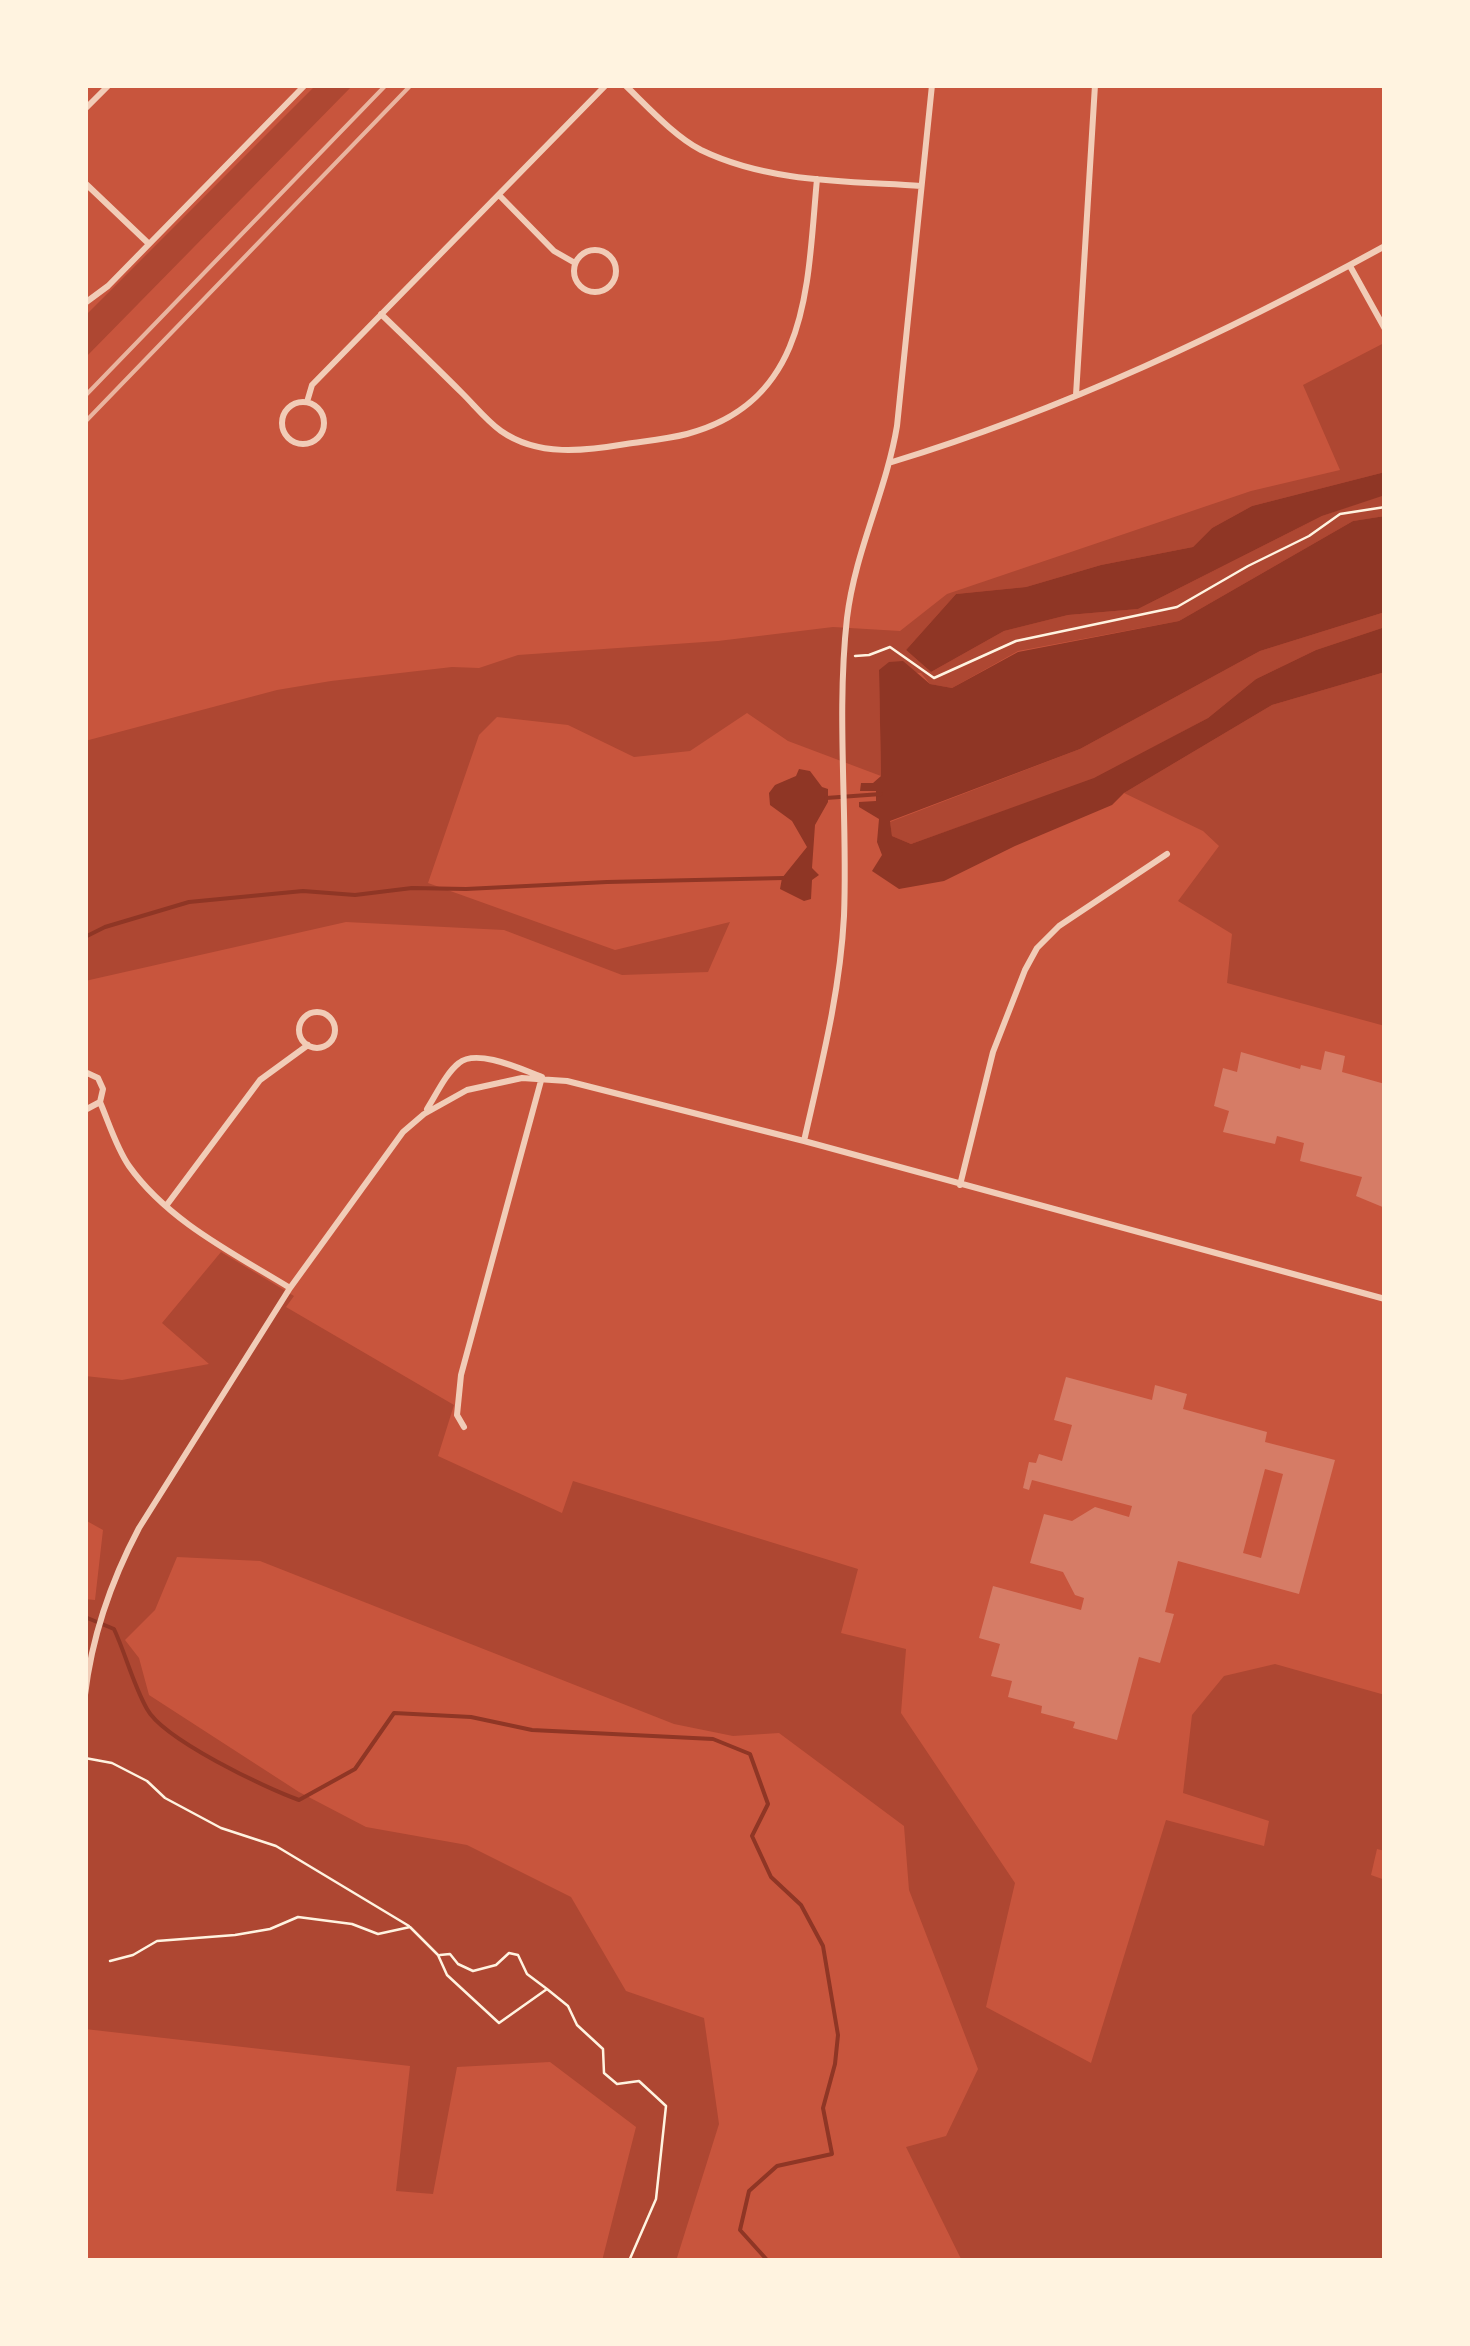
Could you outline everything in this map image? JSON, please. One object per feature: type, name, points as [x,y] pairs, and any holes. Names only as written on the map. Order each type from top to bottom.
[{"type":"street","points":[[85,109],[109,85]]},
{"type":"street","points":[[85,303],[108,286],[305,85]]},
{"type":"street","points":[[307,402],[312,385],[606,85]]},
{"type":"street","points":[[624,85],[697,148],[772,174],[922,186]]},
{"type":"street","points":[[804,1141],[840,975],[848,608],[865,534],[890,462],[900,410],[932,85]]},
{"type":"street","points":[[1076,395],[1095,85]]},
{"type":"street","points":[[381,314],[501,431],[531,446],[597,450],[687,434],[728,418],[752,402],[789,352],[802,319],[817,178]]},
{"type":"street","points":[[85,183],[148,244]]},
{"type":"street","points":[[499,195],[554,251],[575,263]]},
{"type":"street","points":[[890,462],[963,440],[1076,395],[1250,316],[1385,246]]},
{"type":"street","points":[[588,251],[601,251],[614,262],[614,280],[605,289],[588,291],[574,278],[575,263],[588,251]]},
{"type":"street","points":[[1350,266],[1385,329]]},
{"type":"street","points":[[307,402],[320,411],[323,430],[316,440],[299,443],[284,432],[283,418],[291,406],[307,402]]},
{"type":"street","points":[[960,1184],[993,1052],[1025,970],[1038,948],[1059,926],[1167,854]]},
{"type":"street","points":[[166,1206],[252,1089],[308,1046],[319,1048],[330,1043],[335,1032],[329,1016],[312,1012],[302,1019],[300,1036],[308,1046]]},
{"type":"street","points":[[85,1695],[106,1600],[139,1528],[290,1288],[388,1149],[424,1114],[456,1065],[464,1060],[473,1057],[508,1064],[542,1078]]},
{"type":"street","points":[[85,1072],[102,1083],[100,1102],[126,1162],[146,1187],[186,1224],[290,1288]]},
{"type":"street","points":[[464,1427],[457,1415],[461,1376],[542,1078]]},
{"type":"street","points":[[424,1114],[468,1090],[494,1082],[542,1078],[567,1081],[1385,1298]]},
{"type":"street","points":[[85,1110],[100,1102]]},
{"type":"path","points":[[854,656],[890,646],[934,678],[1016,641],[1178,607],[1310,536],[1340,514],[1385,507]]},
{"type":"path","points":[[85,1758],[112,1763],[147,1781],[165,1798],[220,1828],[276,1846],[410,1927],[438,1955],[447,1975],[499,2022],[547,1989]]},
{"type":"path","points":[[110,1961],[133,1955],[157,1941],[236,1935],[298,1918],[352,1924],[378,1934],[410,1927]]},
{"type":"path","points":[[438,1955],[450,1954],[458,1964],[473,1971],[496,1965],[508,1952],[518,1955],[527,1974],[568,2006],[578,2026],[603,2048],[604,2073],[617,2084],[640,2081],[666,2106],[656,2198],[630,2261]]},
{"type":"shaded area","points":[[316,85],[353,85],[85,358],[85,316]]},
{"type":"shaded area","points":[[1384,343],[1385,472],[1252,506],[1212,528],[1193,547],[1101,565],[1026,587],[956,594],[906,650],[931,672],[1004,631],[1068,615],[1138,609],[1322,516],[1381,495],[1385,495],[1385,516],[1353,521],[1179,621],[1018,651],[952,688],[930,684],[921,673],[879,670],[881,776],[788,741],[747,713],[690,751],[634,757],[568,725],[497,717],[479,735],[428,883],[615,950],[730,922],[708,972],[622,975],[504,930],[346,922],[85,981],[85,741],[277,690],[452,667],[479,668],[518,655],[718,641],[833,627],[900,631],[947,594],[1251,491],[1340,470],[1303,385]]},
{"type":"shaded area","points":[[1385,472],[1385,495],[1322,516],[1138,609],[1068,615],[1004,631],[931,672],[906,650],[956,594],[1026,587],[1101,565],[1193,547],[1212,528],[1252,506]]},
{"type":"shaded area","points":[[1385,516],[1385,612],[1260,651],[1080,749],[890,821],[892,836],[911,844],[1094,778],[1208,718],[1256,679],[1316,650],[1385,627],[1385,672],[1272,705],[1124,793],[1112,805],[944,881],[899,889],[872,871],[882,855],[877,842],[879,819],[859,807],[859,802],[876,801],[876,791],[860,791],[861,783],[873,783],[881,776],[879,670],[889,662],[903,661],[930,684],[952,688],[1018,652],[1179,621],[1353,521]]},
{"type":"shaded area","points":[[1385,612],[1385,627],[1316,650],[1256,679],[1208,718],[1094,779],[911,844],[892,836],[890,822],[1080,749],[1260,651]]},
{"type":"shaded area","points":[[1385,672],[1385,1026],[1227,983],[1232,934],[1178,901],[1219,846],[1203,831],[1124,793],[1272,705]]},
{"type":"shaded area","points":[[799,769],[810,771],[828,789],[828,802],[815,825],[812,868],[819,875],[812,880],[811,899],[804,901],[780,889],[782,878],[807,847],[792,821],[770,805],[769,793],[775,785],[796,776]]},
{"type":"shaded area","points":[[221,1252],[294,1296],[286,1307],[454,1405],[438,1456],[562,1513],[573,1481],[858,1569],[841,1633],[906,1649],[901,1713],[1015,1883],[986,2007],[1091,2063],[1166,1820],[1264,1846],[1269,1821],[1183,1793],[1192,1715],[1224,1676],[1275,1664],[1385,1695],[1385,1851],[1377,1849],[1371,1875],[1385,1880],[1385,2261],[962,2261],[906,2147],[946,2136],[978,2069],[909,1890],[904,1826],[779,1733],[733,1736],[674,1724],[260,1561],[177,1557],[155,1610],[125,1640],[139,1658],[149,1695],[299,1792],[366,1827],[467,1845],[571,1897],[626,1991],[704,2018],[719,2124],[676,2261],[602,2261],[636,2127],[550,2062],[457,2067],[433,2194],[396,2191],[410,2066],[85,2029],[85,1599],[95,1600],[103,1530],[85,1520],[85,1376],[122,1380],[209,1364],[162,1323]]},
{"type":"building","points":[[1325,1051],[1345,1056],[1342,1072],[1385,1084],[1385,1208],[1356,1196],[1362,1177],[1300,1161],[1304,1143],[1277,1136],[1275,1144],[1223,1132],[1229,1111],[1214,1106],[1223,1068],[1237,1072],[1241,1052],[1300,1069],[1301,1065],[1321,1070]]},
{"type":"building","points":[[1066,1377],[1152,1400],[1155,1385],[1187,1394],[1183,1409],[1267,1432],[1265,1442],[1335,1460],[1299,1594],[1178,1561],[1165,1612],[1174,1614],[1160,1663],[1139,1657],[1117,1740],[1073,1728],[1075,1722],[1041,1713],[1042,1706],[1008,1697],[1012,1681],[991,1676],[1000,1644],[979,1638],[993,1586],[1081,1610],[1084,1598],[1075,1595],[1063,1572],[1030,1563],[1044,1514],[1072,1521],[1095,1507],[1129,1517],[1132,1506],[1032,1480],[1029,1490],[1023,1488],[1029,1462],[1036,1463],[1039,1454],[1062,1461],[1072,1425],[1054,1420]],"holes":[[[1265,1469],[1283,1474],[1261,1558],[1243,1553]]]},
{"type":"waterway","points":[[826,798],[881,794]]},
{"type":"waterway","points":[[85,937],[105,927],[189,902],[303,891],[355,895],[412,888],[784,878]]},
{"type":"waterway","points":[[85,1617],[114,1629],[142,1699],[157,1721],[216,1761],[299,1800],[355,1769],[394,1713],[471,1717],[532,1730],[713,1739],[750,1754],[768,1804],[752,1836],[771,1877],[801,1905],[823,1946],[838,2035],[823,2108],[832,2154],[777,2166],[749,2191],[740,2230],[768,2261]]},
{"type":"railway","points":[[85,396],[386,85]]},
{"type":"railway","points":[[85,422],[411,85]]}]
